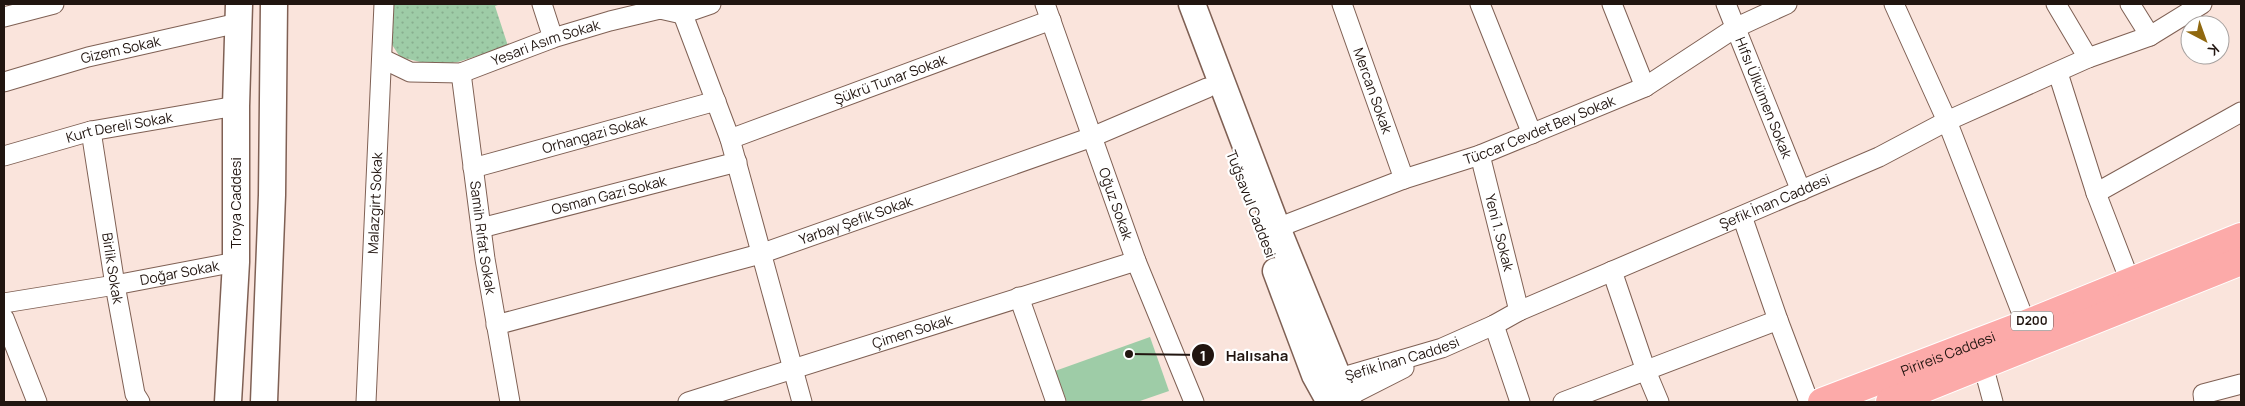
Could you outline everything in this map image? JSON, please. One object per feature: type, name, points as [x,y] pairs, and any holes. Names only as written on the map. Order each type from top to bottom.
[{"type":"highway","name":"Pirireis Caddesi","points":[[1822,402],[2026,324],[2241,237]]},
{"type":"highway","name":"Pirireis Caddesi","points":[[1890,402],[2241,261]]},
{"type":"main road","points":[[264,402],[272,195],[274,4]]},
{"type":"main road","name":"Tuğsavul Caddesi","points":[[1176,4],[1315,375],[1340,397]]},
{"type":"main road","points":[[1192,4],[1340,397]]},
{"type":"main road","name":"Troya Caddesi","points":[[228,402],[236,262],[236,106],[239,13]]},
{"type":"street","points":[[4,17],[54,4]]},
{"type":"street","name":"Malazgirt Sokak","points":[[366,402],[384,4]]},
{"type":"street","points":[[542,4],[553,38]]},
{"type":"street","name":"Yesari Asım Sokak","points":[[383,59],[410,72],[461,73],[553,38],[660,9],[681,9],[711,4]]},
{"type":"street","name":"Mercan Sokak","points":[[1342,4],[1404,179]]},
{"type":"street","points":[[1480,4],[1532,134]]},
{"type":"street","points":[[1612,4],[1645,87]]},
{"type":"street","name":"Hıfsı Ülkümen Sokak","points":[[1726,4],[1801,191]]},
{"type":"street","name":"Tüccar Cevdet Bey Sokak","points":[[1277,228],[1404,179],[1480,154],[1645,87],[1735,28],[1787,4]]},
{"type":"street","points":[[1894,4],[1947,121],[2026,324]]},
{"type":"street","points":[[2056,4],[2088,58]]},
{"type":"street","points":[[2130,4],[2150,36]]},
{"type":"street","name":"Şefik İnan Caddesi","points":[[1340,397],[1494,325],[1519,311],[1879,157],[1947,121],[2088,58],[2150,36],[2202,4]]},
{"type":"street","points":[[681,9],[730,138],[760,254],[802,402]]},
{"type":"street","name":"Oğuz Sokak","points":[[1048,12],[1136,261],[1194,402]]},
{"type":"street","name":"Şükrü Tunar Sokak","points":[[730,138],[1048,12]]},
{"type":"street","name":"Gizem Sokak","points":[[4,82],[239,13]]},
{"type":"street","name":"Samih Rıfat Sokak","points":[[461,73],[481,228],[510,402]]},
{"type":"street","points":[[2058,73],[2096,193],[2130,281]]},
{"type":"street","name":"Yarbay Şefik Sokak","points":[[496,325],[760,254],[1092,137],[1207,88]]},
{"type":"street","name":"Orhangazi Sokak","points":[[473,168],[716,101]]},
{"type":"street","name":"Kurt Dereli Sokak","points":[[4,156],[91,131],[236,106]]},
{"type":"street","points":[[2096,193],[2241,112]]},
{"type":"street","name":"Birlik Sokak","points":[[91,131],[115,285],[135,394],[140,402]]},
{"type":"street","name":"Yeni 1. Sokak","points":[[1480,154],[1519,311]]},
{"type":"street","name":"Osman Gazi Sokak","points":[[481,228],[737,162]]},
{"type":"street","points":[[1742,216],[1809,402]]},
{"type":"street","name":"Çimen Sokak","points":[[688,402],[1136,261]]},
{"type":"street","name":"Doğar Sokak","points":[[4,303],[115,285],[236,262]]},
{"type":"street","points":[[1612,271],[1646,371],[1659,402]]},
{"type":"street","points":[[1018,297],[1056,402]]},
{"type":"street","points":[[4,318],[37,402]]},
{"type":"street","points":[[1563,402],[1778,320]]},
{"type":"street","points":[[1494,325],[1520,402]]},
{"type":"street","points":[[1983,365],[1993,402]]},
{"type":"street","points":[[2204,402],[2203,394],[2241,384]]},
{"type":"green space","points":[[390,4],[501,4],[495,6],[508,46],[458,62],[432,65],[400,57],[389,40]]},
{"type":"green space","points":[[1150,337],[1169,391],[1137,402],[1067,402],[1055,371]]},
{"type":"place","name":"Halısaha","points":[[1129,354]]}]
